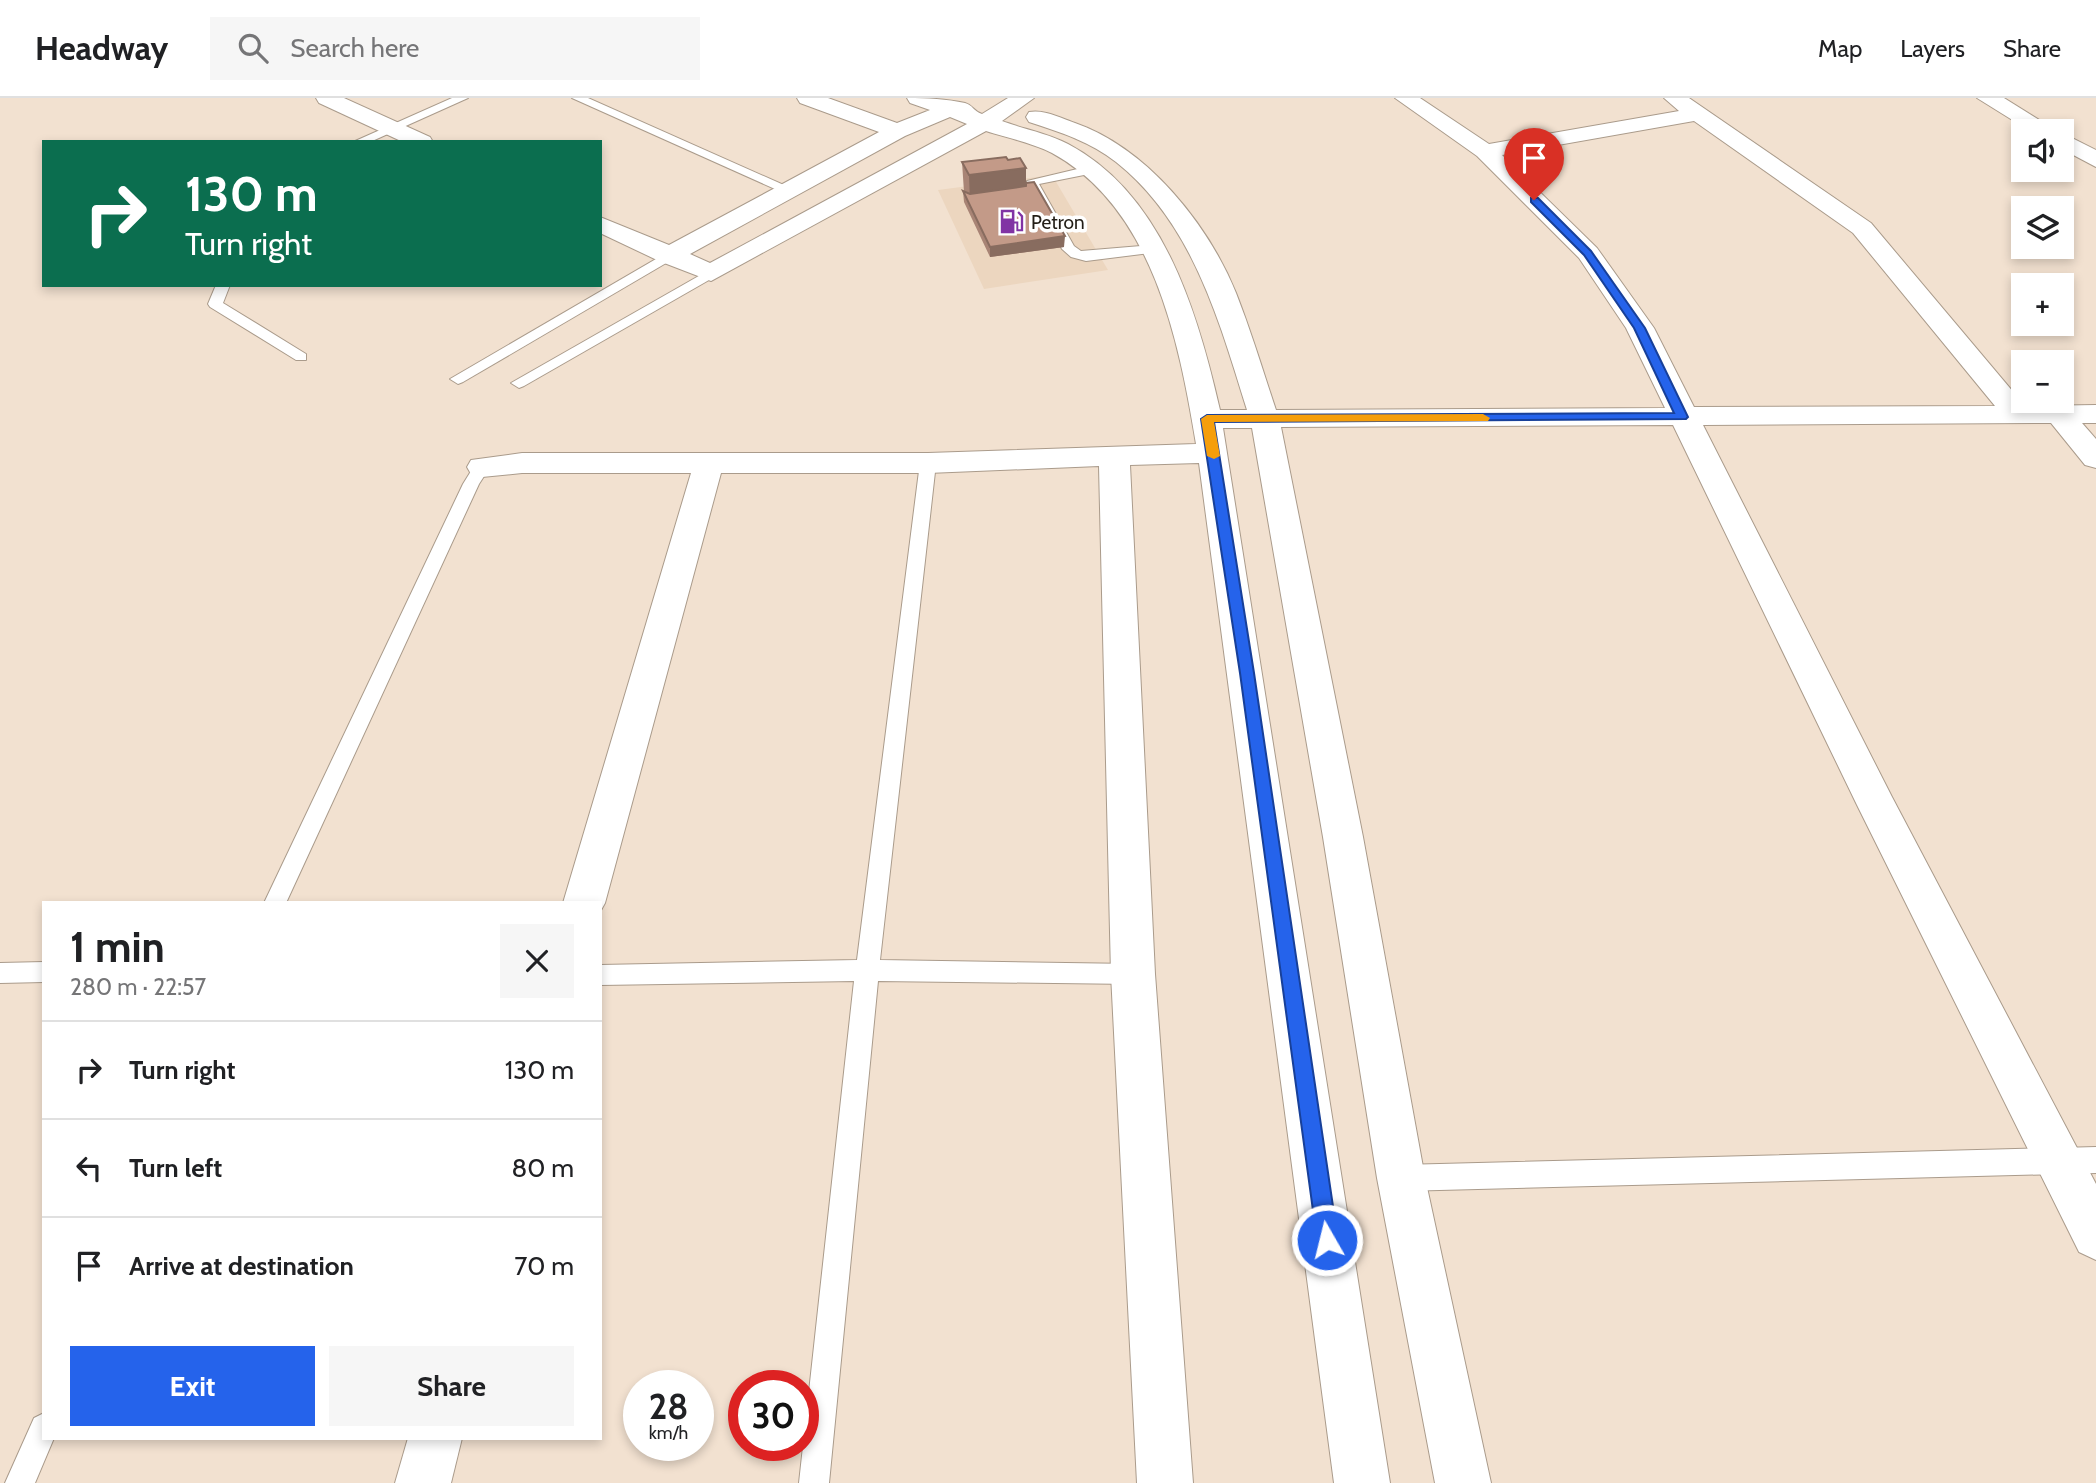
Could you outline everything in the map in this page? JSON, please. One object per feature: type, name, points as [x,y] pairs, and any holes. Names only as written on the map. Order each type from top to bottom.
[{"type":"street","points":[[327,98],[418,140]]},
{"type":"street","points":[[808,98],[897,131]]},
{"type":"street","points":[[918,98],[949,110],[983,110],[1015,102]]},
{"type":"street","points":[[1406,98],[1485,151],[1588,253],[1640,328],[1682,417],[2096,1235]]},
{"type":"street","points":[[1675,98],[1863,228],[2011,407]]},
{"type":"street","points":[[1988,98],[2025,119]]},
{"type":"street","points":[[668,256],[897,131],[949,110],[1015,102],[1086,134],[1124,156],[1153,184],[1189,231],[1222,291],[1265,419],[1343,837],[1401,1178],[1463,1483]]},
{"type":"street","points":[[983,110],[1062,150],[1108,183],[1153,249],[1181,313],[1210,436],[1362,1483]]},
{"type":"street","points":[[602,225],[711,273],[983,110]]},
{"type":"street","points":[[1485,151],[1699,114]]},
{"type":"street","points":[[2074,147],[2096,160]]},
{"type":"street","points":[[2059,414],[2096,458]]},
{"type":"street","points":[[482,467],[522,463],[928,463],[1114,456],[1210,436],[1265,419],[2096,414]]},
{"type":"street","points":[[1114,456],[1133,974],[1165,1483]]},
{"type":"street","points":[[585,901],[708,465]]},
{"type":"street","points":[[423,1483],[434,1440]]},
{"type":"lane","points":[[364,140],[462,98]]},
{"type":"lane","points":[[578,98],[789,190]]},
{"type":"lane","points":[[1090,170],[1041,177],[1033,181],[1033,187],[1069,249],[1086,257],[1153,249]]},
{"type":"lane","points":[[458,379],[668,256]]},
{"type":"lane","points":[[519,383],[711,273]]},
{"type":"lane","points":[[222,287],[215,304],[301,356]]},
{"type":"lane","points":[[814,1483],[867,970],[928,463]]},
{"type":"lane","points":[[276,901],[471,484],[482,467]]},
{"type":"lane","points":[[602,975],[867,970],[1133,974]]},
{"type":"lane","points":[[0,973],[42,972]]},
{"type":"lane","points":[[1401,1178],[2096,1160]]},
{"type":"lane","points":[[20,1483],[42,1433]]},
{"type":"shaded area","points":[[1052,175],[1108,270],[984,289],[938,190]]},
{"type":"building","points":[[1006,157],[1008,160],[1020,158],[1026,168],[969,175],[962,162]]},
{"type":"building","points":[[1034,182],[1065,236],[990,247],[963,191],[970,194],[1026,186],[1026,183]]},
{"type":"slow traffic","points":[[1214,456],[1207,419],[1483,418]]},
{"type":"place","name":"Petron","points":[[1011,222]]},
{"type":"route","points":[[1327,1240],[1247,673],[1207,419],[1682,417],[1640,328],[1588,253],[1534,200]]}]
